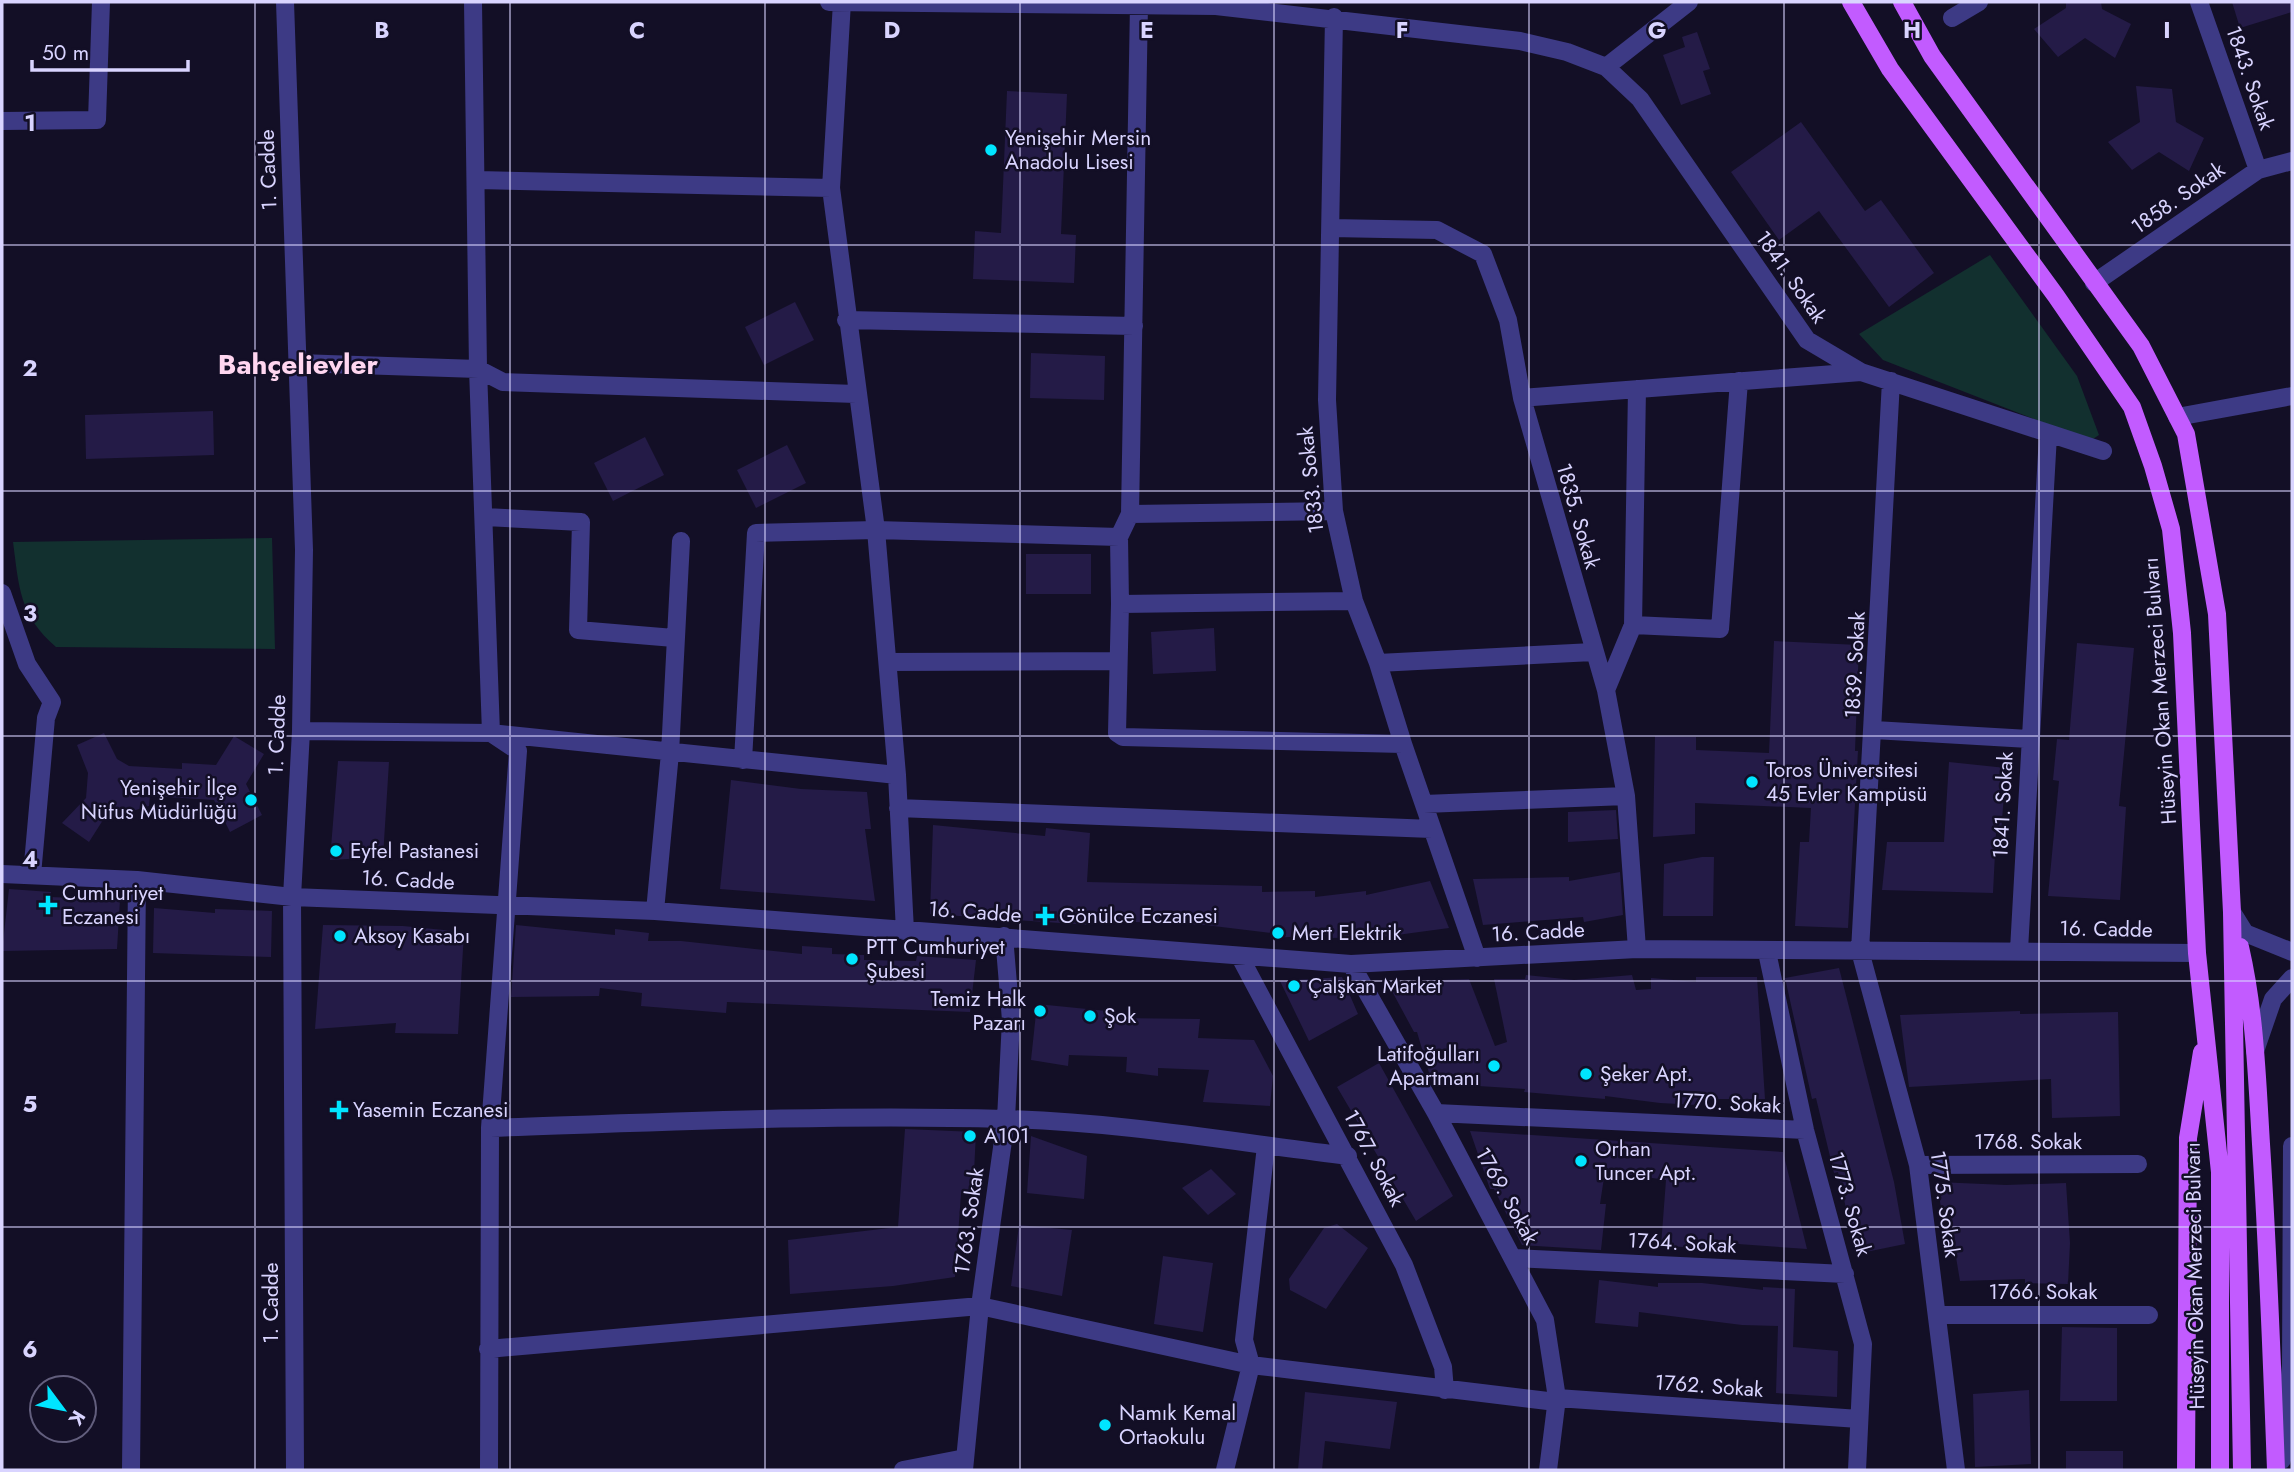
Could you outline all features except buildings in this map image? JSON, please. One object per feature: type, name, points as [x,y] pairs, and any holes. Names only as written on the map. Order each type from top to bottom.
[{"type":"main road","name":"Hüseyin Okan Merzeci Bulvarı","points":[[1851,2],[1890,69],[2056,296],[2132,407],[2171,530],[2182,633],[2197,953],[2220,1172],[2220,1470]]},
{"type":"main road","name":"Hüseyin Okan Merzeci Bulvarı","points":[[1902,2],[1932,56],[2141,346],[2186,434],[2217,614],[2232,912],[2242,1470]]},
{"type":"main road","points":[[2232,912],[2250,989],[2269,1265],[2278,1470]]},
{"type":"main road","points":[[2186,1470],[2188,1138],[2206,1028]]},
{"type":"street","points":[[2,121],[97,120],[101,2]]},
{"type":"street","name":"1. Cadde","points":[[285,2],[304,550],[301,732],[292,897],[295,1470]]},
{"type":"street","points":[[473,2],[478,369],[491,733]]},
{"type":"street","name":"1841. Sokak","points":[[829,2],[1216,4],[1520,41],[1567,52],[1606,66],[1640,99],[1807,340],[1861,372],[2048,435],[2019,950]]},
{"type":"street","points":[[842,2],[831,188],[846,320],[876,530],[897,775],[905,930]]},
{"type":"street","points":[[1606,66],[1689,2]]},
{"type":"street","points":[[1952,18],[1979,2]]},
{"type":"street","name":"1843. Sokak","points":[[2199,2],[2258,170]]},
{"type":"street","points":[[1139,4],[1130,514],[1119,537],[1121,604],[1117,733],[1123,737],[1403,744]]},
{"type":"street","name":"1833. Sokak","points":[[1334,17],[1327,400],[1334,510],[1354,601],[1378,663],[1477,958]]},
{"type":"street","name":"1858. Sokak","points":[[2094,283],[2258,170],[2292,161]]},
{"type":"street","points":[[477,180],[831,188]]},
{"type":"street","name":"1835. Sokak","points":[[1331,228],[1437,230],[1483,254],[1508,320],[1522,398],[1606,690],[1626,796],[1637,948]]},
{"type":"street","points":[[846,320],[1134,326]]},
{"type":"street","points":[[298,363],[478,369],[503,382],[856,394]]},
{"type":"street","points":[[1522,398],[1861,372]]},
{"type":"street","points":[[1633,625],[1720,629],[1739,381]]},
{"type":"street","name":"1839. Sokak","points":[[1860,951],[1891,381]]},
{"type":"street","points":[[1606,690],[1633,625],[1637,390]]},
{"type":"street","points":[[2178,417],[2292,396]]},
{"type":"street","points":[[2048,435],[2103,451]]},
{"type":"street","points":[[1130,514],[1334,510]]},
{"type":"street","points":[[485,517],[581,523],[578,630],[674,638]]},
{"type":"street","points":[[743,760],[756,533],[876,530],[1119,537]]},
{"type":"street","points":[[655,911],[670,753],[681,541]]},
{"type":"street","points":[[2,593],[27,664],[52,702],[46,718],[32,875]]},
{"type":"street","points":[[1121,604],[1354,601]]},
{"type":"street","points":[[1378,663],[1593,652]]},
{"type":"street","points":[[888,662],[1118,661]]},
{"type":"street","points":[[1874,730],[2029,739]]},
{"type":"street","points":[[301,732],[491,733],[897,775]]},
{"type":"street","points":[[489,1470],[490,1128],[518,751],[491,733]]},
{"type":"street","points":[[1424,804],[1626,796]]},
{"type":"street","points":[[898,808],[1432,829]]},
{"type":"street","name":"16. Cadde","points":[[2,874],[137,880],[292,897],[507,908],[655,911],[1351,964],[1637,948],[1767,952],[2019,950],[2197,953]]},
{"type":"street","points":[[131,1470],[137,880]]},
{"type":"street","points":[[2232,912],[2245,933],[2292,952]]},
{"type":"street","name":"1763. Sokak","points":[[964,1464],[980,1306],[1006,1119],[1011,1020],[1004,936]]},
{"type":"street","name":"1775. Sokak","points":[[1860,951],[1918,1165],[1956,1470]]},
{"type":"street","name":"1773. Sokak","points":[[1767,952],[1805,1130],[1863,1344],[1857,1470]]},
{"type":"street","name":"1767. Sokak","points":[[1240,957],[1404,1265],[1443,1367],[1445,1390]]},
{"type":"street","name":"1769. Sokak","points":[[1351,964],[1516,1258],[1545,1320],[1556,1400],[1548,1470]]},
{"type":"street","points":[[2255,1051],[2273,999],[2292,978]]},
{"type":"street","name":"1770. Sokak","points":[[1436,1113],[1805,1130]]},
{"type":"street","points":[[490,1128],[753,1119],[1006,1119],[1123,1126],[1348,1156]]},
{"type":"street","points":[[1225,1470],[1251,1365],[1244,1340],[1266,1146]]},
{"type":"street","points":[[2278,1470],[2291,1364],[2292,1146]]},
{"type":"street","name":"1768. Sokak","points":[[1918,1165],[2138,1164]]},
{"type":"street","name":"1764. Sokak","points":[[1516,1258],[1845,1274]]},
{"type":"street","name":"1762. Sokak","points":[[488,1349],[980,1306],[1251,1365],[1445,1390],[1556,1400],[1859,1419]]},
{"type":"street","name":"1766. Sokak","points":[[1937,1315],[2148,1315]]},
{"type":"street","points":[[903,1470],[964,1464]]},
{"type":"green space","points":[[1990,255],[2077,376],[2099,435],[2090,441],[1883,360],[1859,334]]},
{"type":"green space","points":[[272,538],[275,649],[56,647],[28,612],[19,587],[13,542]]},
{"type":"place","name":"Yenişehir Mersin Anadolu Lisesi","points":[[991,150]]},
{"type":"place","name":"Toros Üniversitesi 45 Evler Kampüsü","points":[[1752,782]]},
{"type":"place","name":"Yenişehir İlçe Nüfus Müdürlüğü","points":[[251,800]]},
{"type":"place","name":"Eyfel Pastanesi","points":[[336,851]]},
{"type":"place","name":"Cumhuriyet Eczanesi","points":[[48,905]]},
{"type":"place","name":"Gönülce Eczanesi","points":[[1045,916]]},
{"type":"place","name":"Mert Elektrik","points":[[1278,933]]},
{"type":"place","name":"Aksoy Kasabı","points":[[340,936]]},
{"type":"place","name":"PTT Cumhuriyet Şubesi","points":[[852,959]]},
{"type":"place","name":"Çalşkan Market","points":[[1294,986]]},
{"type":"place","name":"Temiz Halk Pazarı","points":[[1040,1011]]},
{"type":"place","name":"Şok","points":[[1090,1016]]},
{"type":"place","name":"Latifoğulları Apartmanı","points":[[1494,1066]]},
{"type":"place","name":"Şeker Apt.","points":[[1586,1074]]},
{"type":"place","name":"Yasemin Eczanesi","points":[[339,1110]]},
{"type":"place","name":"A101","points":[[970,1136]]},
{"type":"place","name":"Orhan Tuncer Apt.","points":[[1581,1161]]},
{"type":"place","name":"Namık Kemal Ortaokulu","points":[[1105,1425]]},
{"type":"district","name":"Bahçelievler","points":[[298,364]]}]
